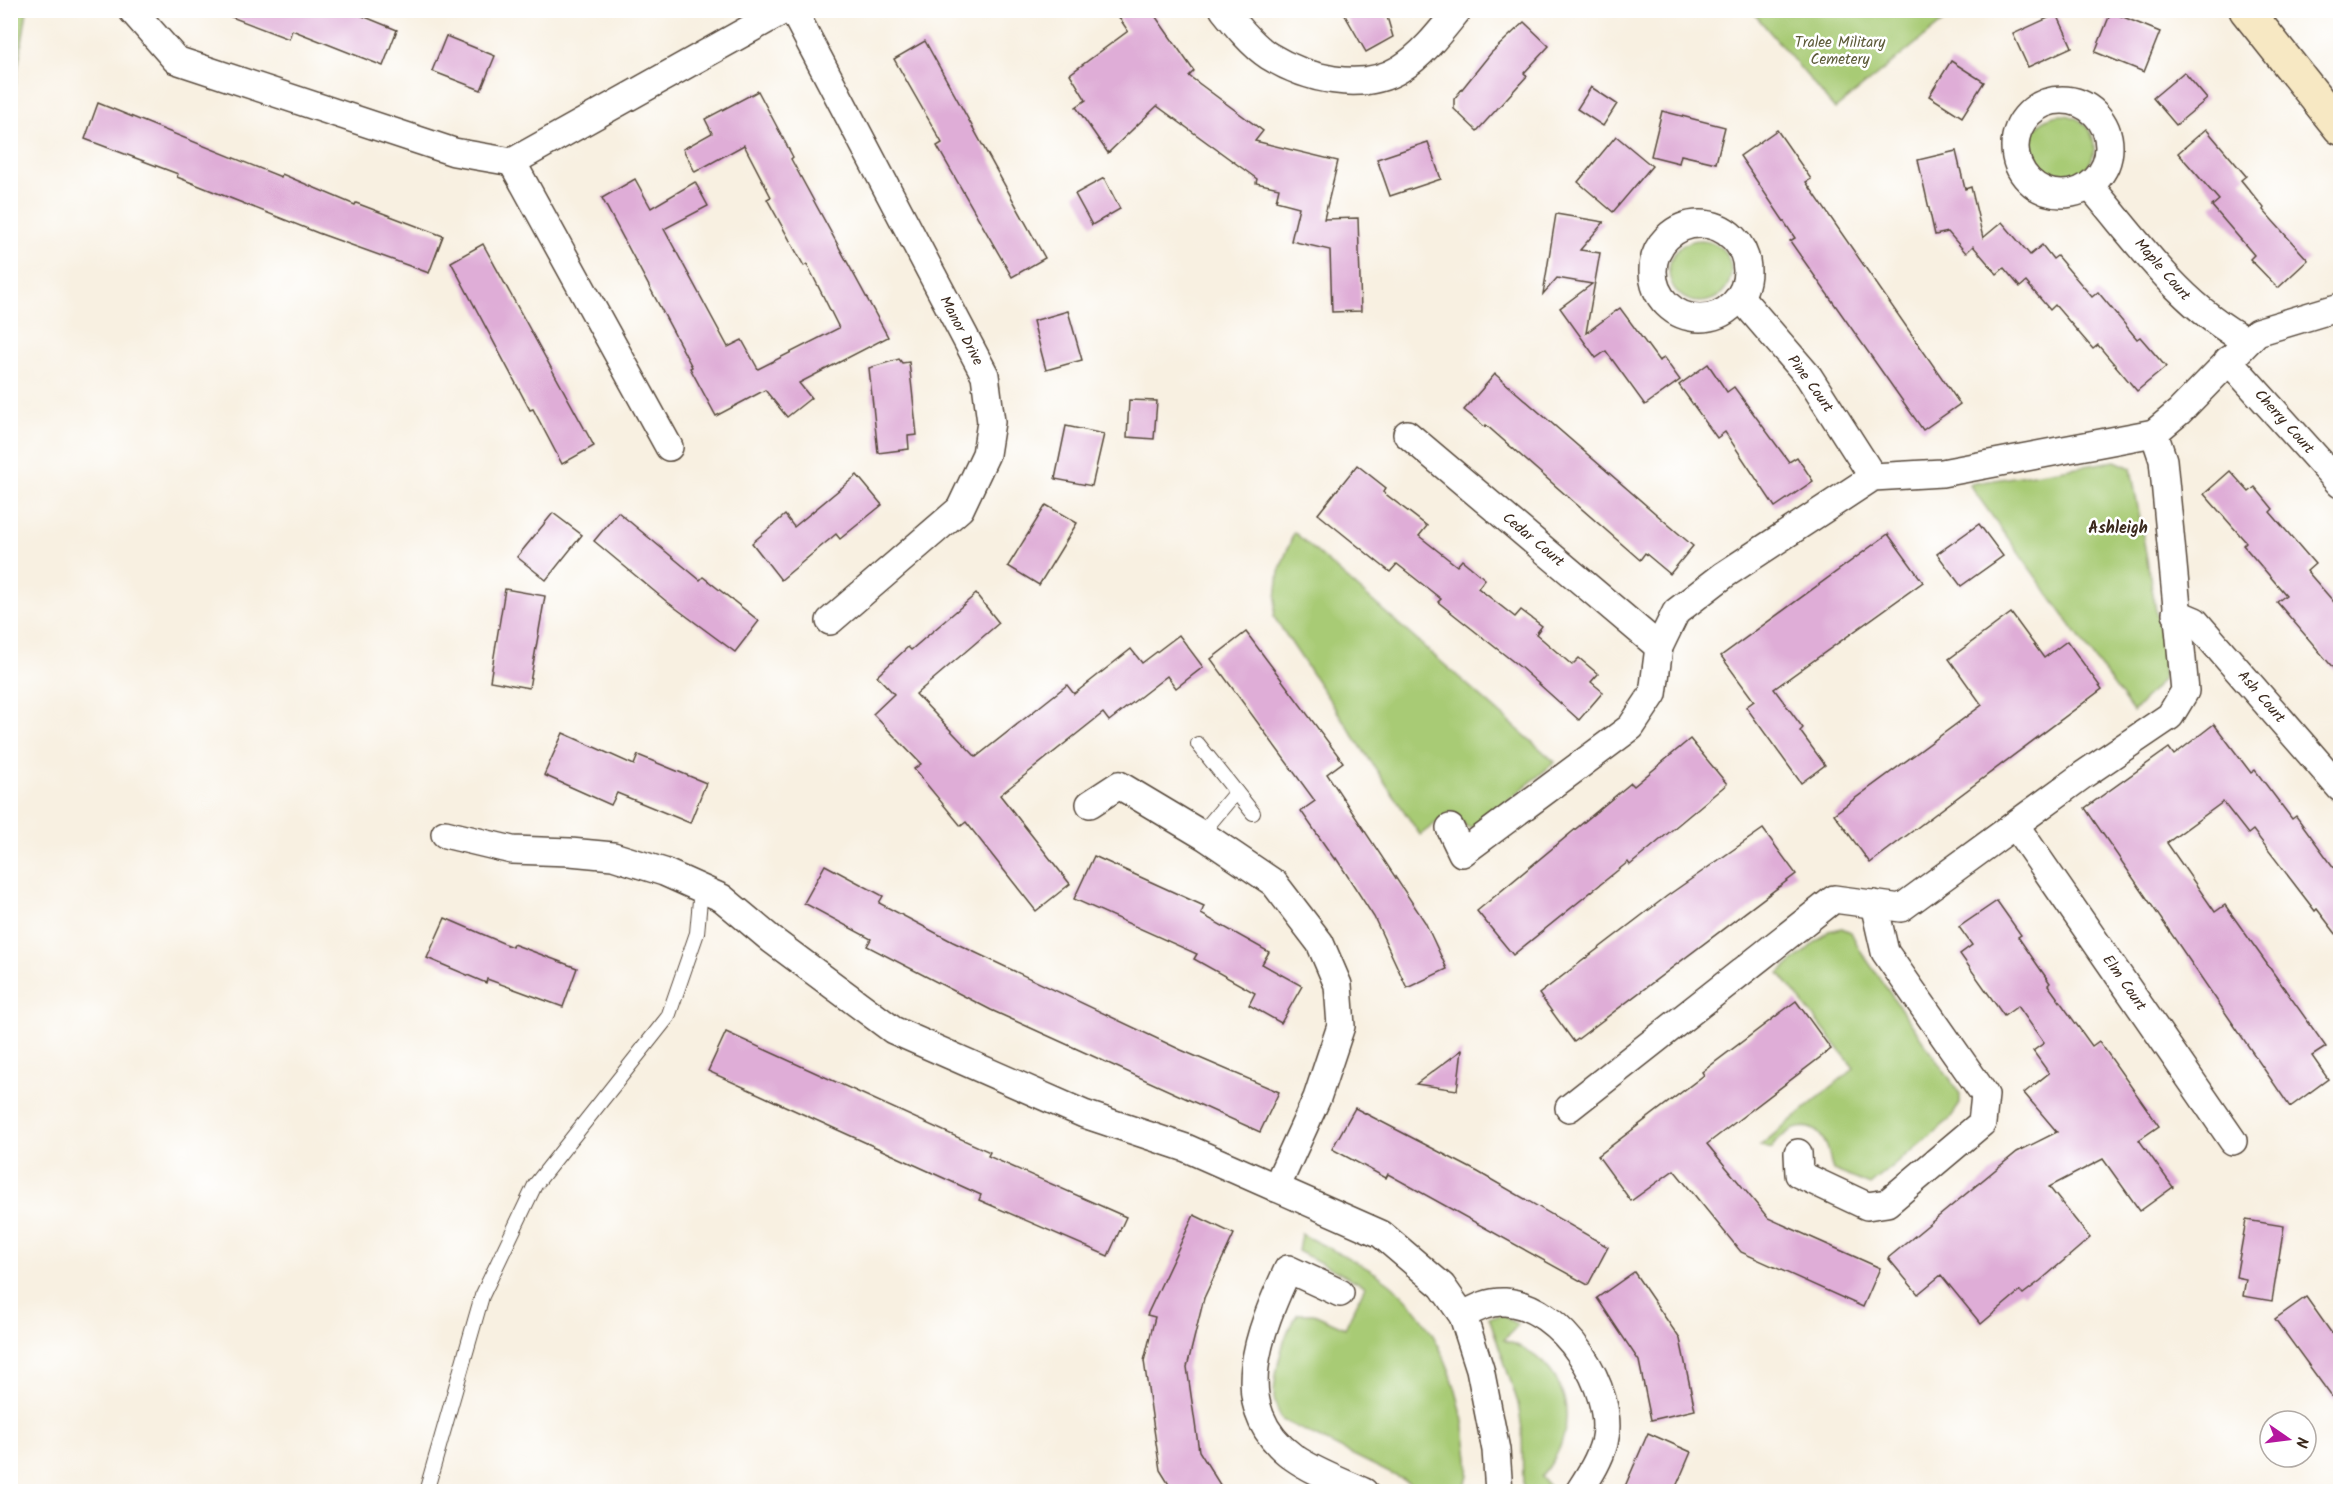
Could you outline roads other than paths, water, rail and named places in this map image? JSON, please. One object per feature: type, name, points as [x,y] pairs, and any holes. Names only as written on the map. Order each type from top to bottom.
[{"type":"main road","points":[[2247,10],[2340,128]]},
{"type":"street","points":[[132,10],[176,60],[454,152],[512,162],[780,12]]},
{"type":"street","points":[[1224,10],[1267,55],[1313,76],[1366,81],[1400,69],[1430,43],[1458,10]]},
{"type":"street","name":"Manor Drive","points":[[780,12],[985,375],[991,422],[986,454],[960,509],[830,621]]},
{"type":"street","points":[[512,162],[669,447]]},
{"type":"street","name":"Maple Court","points":[[2090,186],[2190,303],[2220,327],[2237,351]]},
{"type":"street","name":"Pine Court","points":[[1740,297],[1809,377],[1873,477]]},
{"type":"street","points":[[1450,828],[1462,853],[1631,727],[1653,694],[1659,646],[1676,612],[1724,575],[1873,477],[1942,473],[2154,433],[2179,412],[2257,332],[2340,307]]},
{"type":"street","name":"Cherry Court","points":[[2237,351],[2340,484]]},
{"type":"street","points":[[1569,1108],[1834,899],[1901,908],[2170,716],[2185,691],[2163,460],[2154,433]]},
{"type":"street","name":"Cedar Court","points":[[1407,434],[1659,646]]},
{"type":"street","name":"Ash Court","points":[[2176,613],[2195,621],[2340,788]]},
{"type":"street","points":[[1090,804],[1119,785],[1201,834],[1274,883],[1320,943],[1338,985],[1341,1026],[1317,1098],[1276,1188]]},
{"type":"street","name":"Elm Court","points":[[2015,825],[2234,1142]]},
{"type":"street","points":[[445,834],[513,850],[613,856],[664,872],[722,898],[772,939],[893,1030],[1084,1114],[1185,1148],[1381,1234],[1442,1286],[1463,1316],[1480,1369],[1496,1450],[1499,1491]]},
{"type":"street","points":[[1798,1153],[1799,1174],[1867,1206],[1887,1203],[1982,1123],[1985,1095],[1885,952],[1874,904]]},
{"type":"street","points":[[1340,1293],[1288,1269],[1265,1319],[1254,1371],[1255,1405],[1269,1435],[1293,1457],[1364,1491]]},
{"type":"street","points":[[1463,1316],[1477,1306],[1506,1302],[1540,1313],[1569,1339],[1594,1373],[1604,1402],[1604,1441],[1594,1468],[1579,1491]]},
{"type":"lane","points":[[1198,744],[1253,813]]},
{"type":"lane","points":[[1201,834],[1236,792]]},
{"type":"lane","points":[[426,1491],[482,1296],[535,1185],[668,1017],[697,933],[701,889]]},
{"type":"district","name":"Ashleigh","points":[[2118,528]]},
{"type":"park label","name":"Tralee Military Cemetery","points":[[1840,52]]}]
